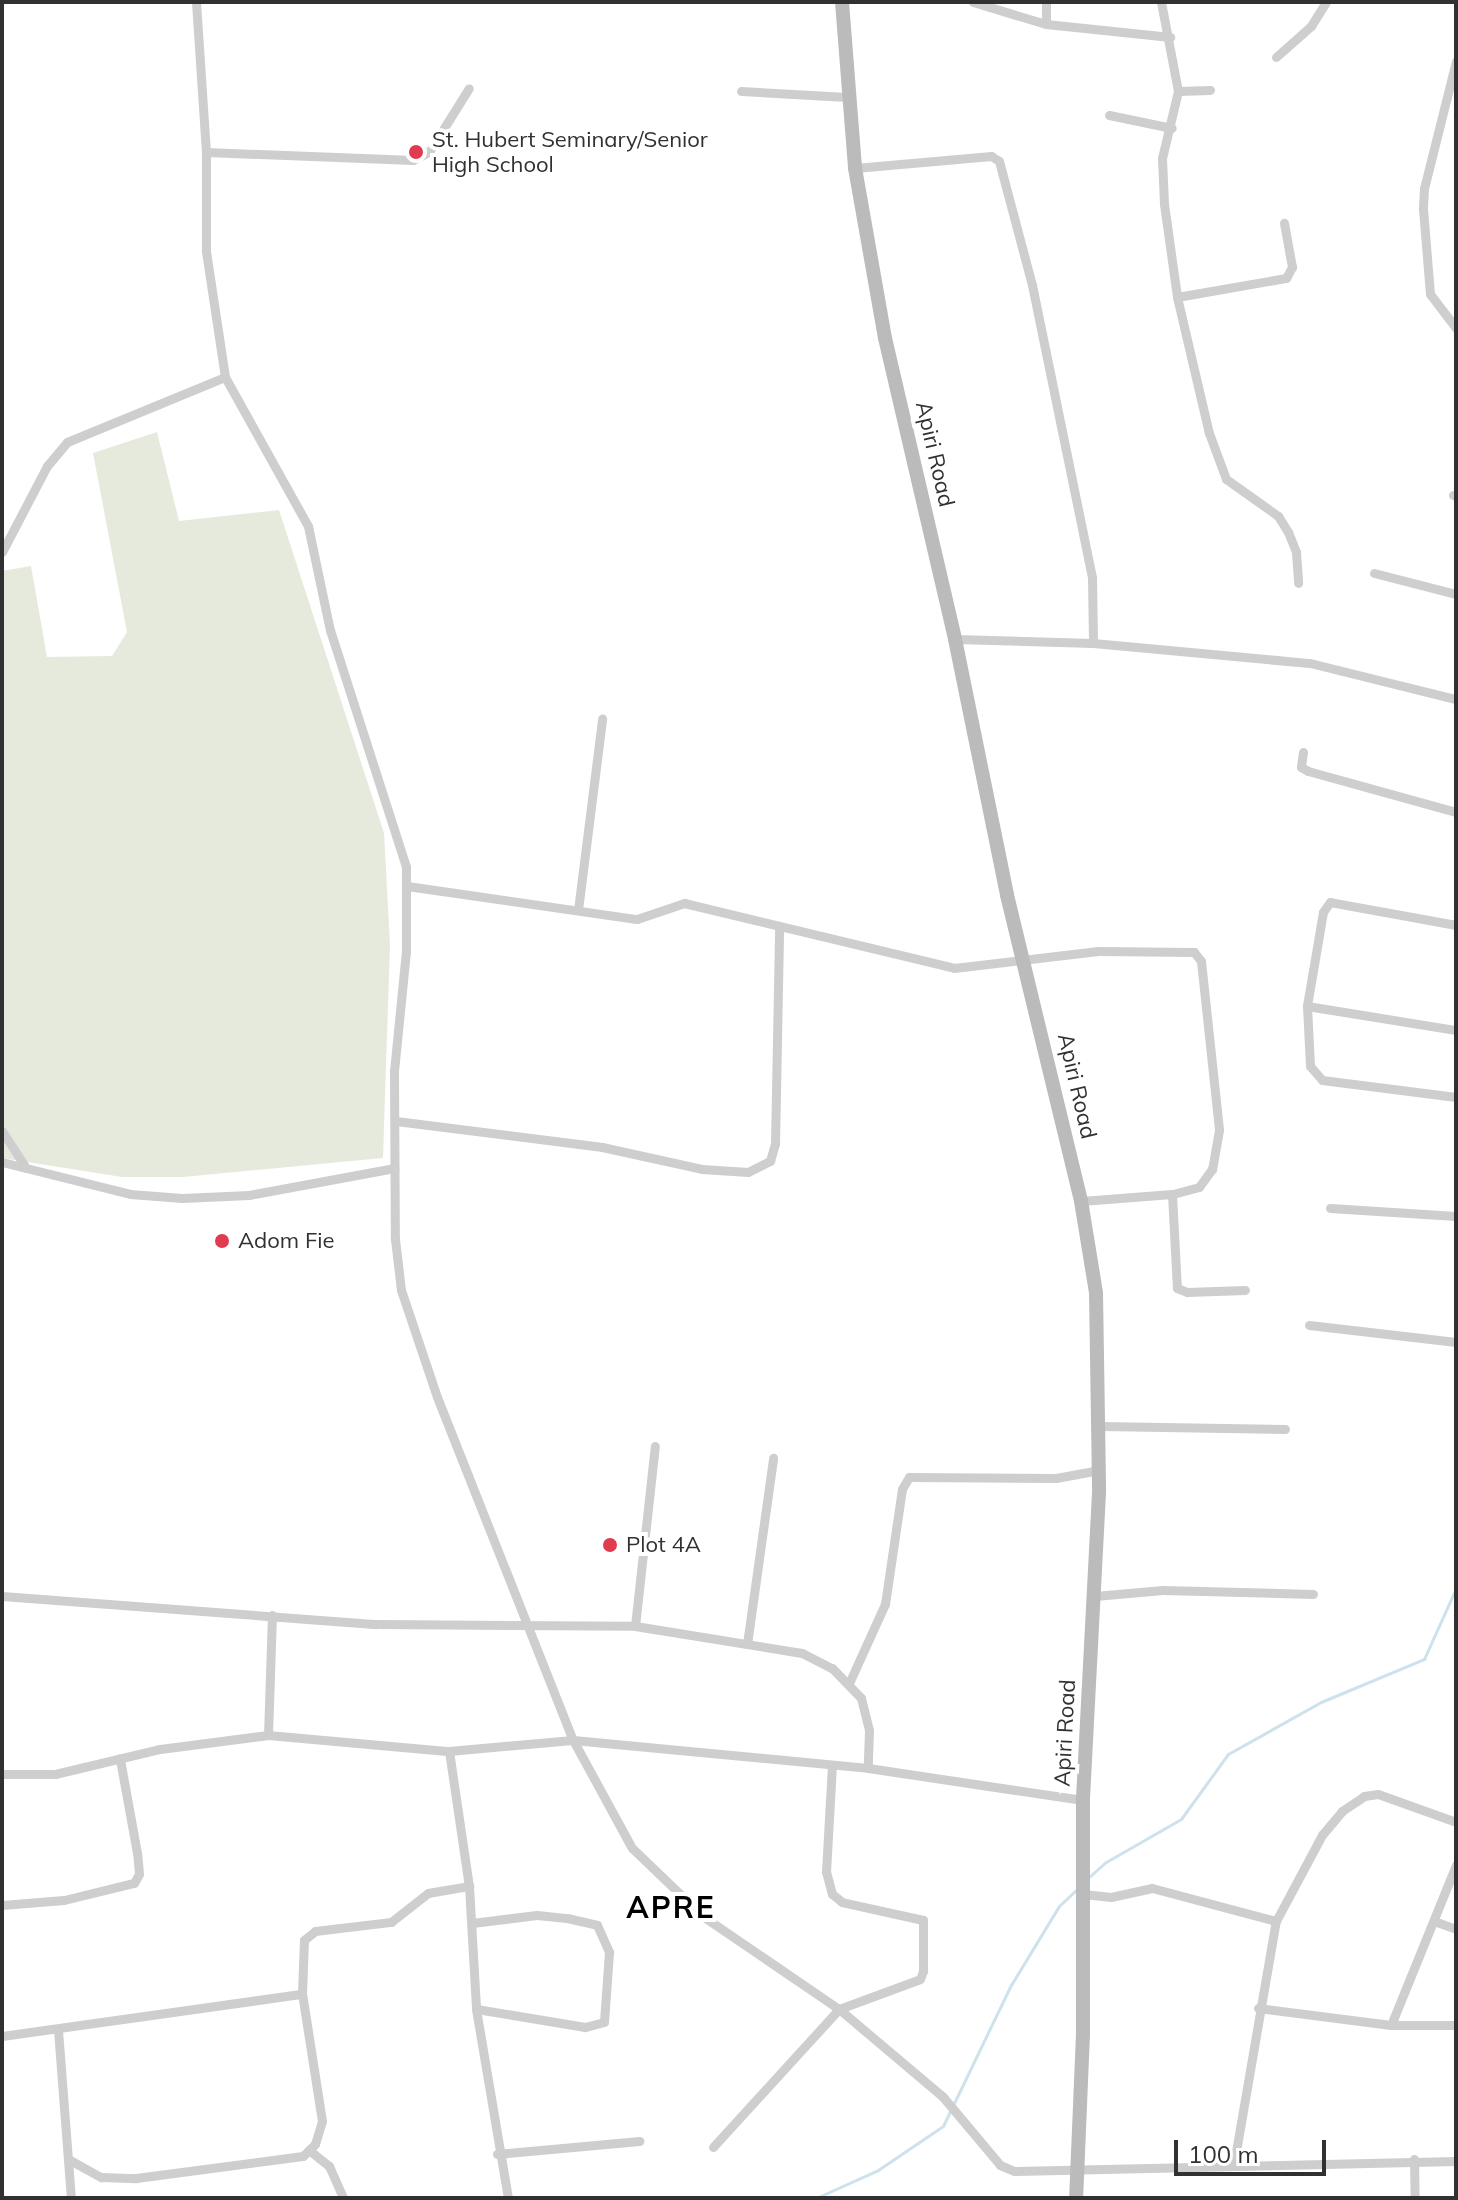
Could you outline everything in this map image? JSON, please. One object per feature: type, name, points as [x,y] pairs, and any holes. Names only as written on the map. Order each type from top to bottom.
[{"type":"street","points":[[196,2],[206,152],[206,251],[225,377],[308,526],[330,630],[397,825],[407,886],[394,1071],[395,1239],[405,1304],[573,1740],[632,1848],[665,1883],[704,1917],[839,2009],[943,2097],[1000,2165],[1030,2173],[1075,2168],[1234,2163],[1456,2161]]},
{"type":"street","name":"Apiri Road","points":[[842,2],[847,97],[855,168],[885,338],[1081,1201],[1096,1293],[1100,1426],[1095,1596],[1083,1800],[1083,2034],[1076,2198]]},
{"type":"street","points":[[973,2],[1046,24],[1170,37]]},
{"type":"street","points":[[1046,2],[1046,24]]},
{"type":"street","points":[[1161,2],[1178,91],[1162,175],[1177,297],[1209,433],[1226,479],[1278,516],[1296,552],[1298,583]]},
{"type":"street","points":[[1276,57],[1311,26],[1326,2]]},
{"type":"street","points":[[1456,61],[1452,92],[1424,188],[1424,258],[1430,294],[1456,328]]},
{"type":"street","points":[[206,152],[413,160],[429,152],[469,88]]},
{"type":"street","points":[[1178,91],[1210,90]]},
{"type":"street","points":[[741,91],[847,97]]},
{"type":"street","points":[[1109,115],[1172,128]]},
{"type":"street","points":[[855,168],[991,156],[999,161],[1032,285],[1092,578],[1093,643]]},
{"type":"street","points":[[1177,297],[1286,278],[1292,267],[1284,223]]},
{"type":"street","points":[[2,552],[47,466],[67,442],[225,377]]},
{"type":"street","points":[[1374,573],[1456,594]]},
{"type":"street","points":[[955,639],[1093,643],[1310,663],[1456,699]]},
{"type":"street","points":[[578,910],[602,719]]},
{"type":"street","points":[[1303,752],[1301,767],[1308,771],[1456,812]]},
{"type":"street","points":[[407,886],[637,919],[684,903],[954,968],[1098,951],[1194,952],[1201,961],[1219,1130],[1212,1169],[1204,1183],[1172,1194],[1081,1201]]},
{"type":"street","points":[[1456,925],[1330,902],[1323,912],[1307,1006],[1310,1066],[1322,1080],[1456,1097]]},
{"type":"street","points":[[396,1121],[602,1147],[702,1169],[748,1172],[770,1161],[775,1144],[779,926]]},
{"type":"street","points":[[1307,1006],[1456,1030]]},
{"type":"street","points":[[2,1131],[26,1168]]},
{"type":"street","points":[[2,1162],[130,1194],[182,1198],[249,1195],[395,1168]]},
{"type":"street","points":[[1172,1194],[1177,1288],[1187,1292],[1245,1290]]},
{"type":"street","points":[[1330,1208],[1456,1216]]},
{"type":"street","points":[[1309,1325],[1456,1342]]},
{"type":"street","points":[[1100,1426],[1285,1429]]},
{"type":"street","points":[[635,1626],[655,1446]]},
{"type":"street","points":[[747,1644],[773,1458]]},
{"type":"street","points":[[850,1681],[885,1604],[902,1489],[909,1477],[1056,1478],[1099,1470]]},
{"type":"street","points":[[1095,1596],[1179,1589],[1313,1594]]},
{"type":"street","points":[[2,1596],[377,1624],[528,1629],[635,1626],[802,1653],[850,1681],[869,1730],[868,1768]]},
{"type":"street","points":[[268,1735],[272,1615]]},
{"type":"street","points":[[2,1774],[55,1774],[120,1759],[268,1735],[449,1751],[573,1740],[868,1768],[1083,1800]]},
{"type":"street","points":[[449,1751],[469,1886],[476,2009],[497,2154],[507,2198]]},
{"type":"street","points":[[2,1905],[64,1900],[134,1883],[139,1874],[137,1853],[120,1759]]},
{"type":"street","points":[[713,2147],[839,2009],[920,1979],[923,1920],[916,1915],[842,1902],[832,1894],[826,1872],[832,1765]]},
{"type":"street","points":[[1234,2163],[1258,2008],[1276,1921],[1322,1835],[1364,1796],[1378,1794],[1456,1822]]},
{"type":"street","points":[[1391,2025],[1456,1865]]},
{"type":"street","points":[[68,2159],[101,2177],[136,2178],[303,2156],[309,2150],[322,2121],[302,1994],[304,1940],[315,1931],[391,1922],[428,1893],[469,1886]]},
{"type":"street","points":[[1083,1894],[1111,1897],[1152,1888],[1276,1921]]},
{"type":"street","points":[[472,1923],[537,1915],[567,1918],[597,1925],[609,1952],[604,2022],[585,2027],[476,2009]]},
{"type":"street","points":[[1434,1921],[1456,1929]]},
{"type":"street","points":[[2,2036],[302,1994]]},
{"type":"street","points":[[1258,2008],[1391,2025],[1456,2025]]},
{"type":"street","points":[[58,2030],[71,2198]]},
{"type":"street","points":[[497,2154],[639,2141]]},
{"type":"street","points":[[309,2150],[329,2166],[343,2198]]},
{"type":"street","points":[[1414,2159],[1415,2198]]},
{"type":"shaded area","points":[[157,432],[179,521],[279,510],[384,833],[390,945],[383,1158],[183,1177],[122,1177],[2,1158],[2,571],[31,566],[47,657],[112,656],[127,632],[93,453]]},
{"type":"waterway","points":[[1088,1878],[1106,1862],[1181,1819],[1228,1754],[1321,1702],[1424,1659],[1456,1588]]},
{"type":"waterway","points":[[816,2198],[878,2170],[943,2126],[1011,1985],[1059,1906],[1077,1889]]},
{"type":"place","name":"St. Hubert Seminary/Senior High School","points":[[416,152]]},
{"type":"place","name":"Adom Fie","points":[[222,1241]]},
{"type":"place","name":"Plot 4A","points":[[610,1545]]},
{"type":"district","name":"APRE","points":[[671,1907]]}]
